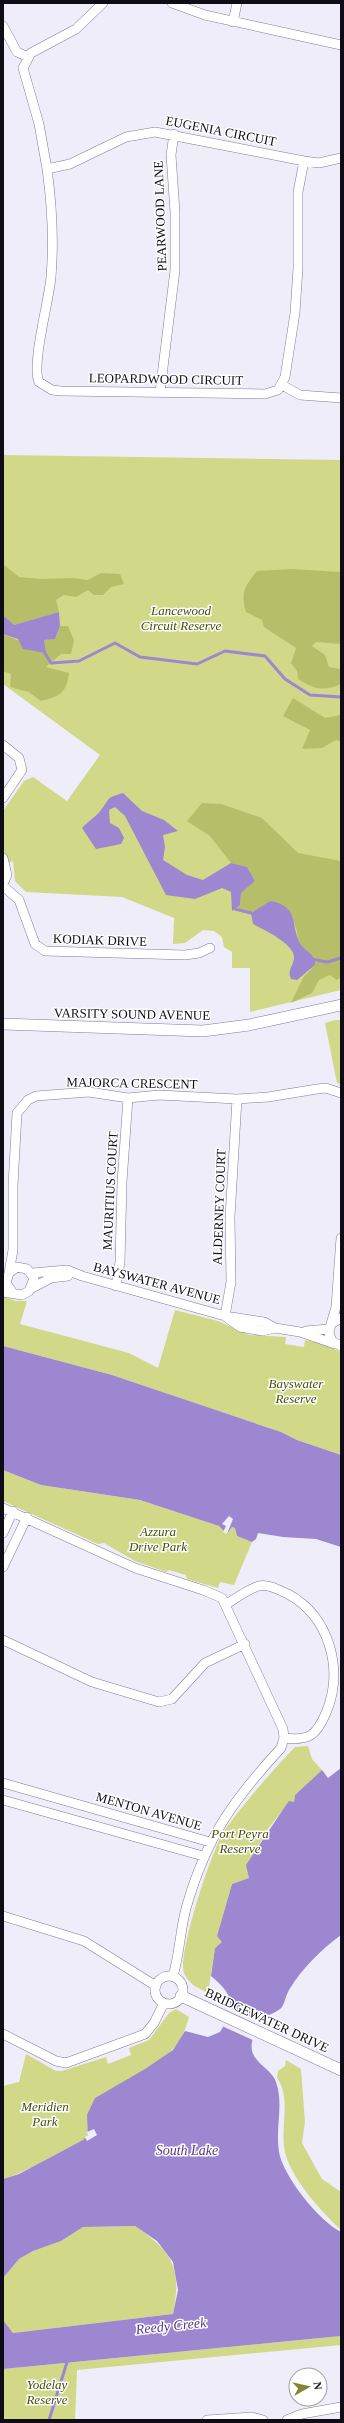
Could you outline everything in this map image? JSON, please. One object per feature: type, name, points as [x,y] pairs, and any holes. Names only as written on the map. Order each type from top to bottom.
[{"type":"street","points":[[48,169],[39,124],[23,68],[28,57],[36,50],[76,29],[103,3]]},
{"type":"street","points":[[172,3],[205,16],[341,45]]},
{"type":"street","points":[[232,22],[237,3]]},
{"type":"street","points":[[3,26],[17,52],[28,57]]},
{"type":"street","name":"EUGENIA CIRCUIT","points":[[48,169],[70,164],[135,134],[155,132],[174,134],[304,162],[319,163],[341,158]]},
{"type":"street","name":"PEARWOOD LANE","points":[[160,392],[175,270],[175,212],[171,155],[174,134]]},
{"type":"street","points":[[304,162],[298,192],[298,268],[295,313],[282,385],[300,395],[341,398]]},
{"type":"street","name":"LEOPARDWOOD CIRCUIT","points":[[48,169],[52,250],[48,303],[36,368],[39,382],[52,390],[265,394],[272,393],[282,385]]},
{"type":"street","points":[[3,745],[19,758],[22,770],[3,798]]},
{"type":"street","points":[[3,858],[7,875],[3,885]]},
{"type":"street","name":"KODIAK DRIVE","points":[[3,885],[19,900],[33,939],[41,950],[51,952],[185,955],[199,953],[210,948]]},
{"type":"street","name":"VARSITY SOUND AVENUE","points":[[4,1025],[203,1031],[249,1025],[341,1005]]},
{"type":"street","name":"VARSITY SOUND AVENUE","points":[[327,1009],[341,1008]]},
{"type":"street","name":"MAJORCA CRESCENT","points":[[6,1277],[13,1250],[17,1113],[21,1105],[36,1096],[73,1093],[102,1093],[128,1098],[160,1095],[237,1099],[268,1097],[326,1088],[341,1093]]},
{"type":"street","name":"MAURITIUS COURT","points":[[116,1286],[120,1262],[122,1182],[128,1098]]},
{"type":"street","name":"ALDERNEY COURT","points":[[225,1316],[231,1282],[230,1217],[237,1099]]},
{"type":"street","points":[[330,1326],[335,1313],[338,1294],[341,1238]]},
{"type":"street","name":"MAJORCA CRESCENT","points":[[13,1250],[22,1267]]},
{"type":"street","points":[[13,1293],[8,1287],[6,1277],[17,1267],[22,1267],[32,1273],[34,1278],[32,1288]]},
{"type":"street","name":"BAYSWATER AVENUE","points":[[32,1273],[67,1270],[116,1286],[225,1316],[264,1322],[275,1328],[300,1332],[338,1345]]},
{"type":"street","name":"BAYSWATER AVENUE","points":[[3,1292],[26,1294],[32,1288],[51,1278],[82,1276]]},
{"type":"street","points":[[338,1294],[341,1304]]},
{"type":"street","name":"BAYSWATER AVENUE","points":[[300,1332],[330,1326],[341,1318]]},
{"type":"street","name":"BAYSWATER AVENUE","points":[[330,1326],[329,1337],[338,1345]]},
{"type":"street","points":[[3,1508],[27,1517],[134,1568],[214,1594],[227,1604],[283,1729],[284,1738],[281,1748],[237,1797],[203,1856],[187,1906],[173,1976]]},
{"type":"street","points":[[3,1533],[13,1511]]},
{"type":"street","points":[[3,1567],[27,1517]]},
{"type":"street","points":[[227,1604],[258,1586],[279,1589],[305,1607],[316,1618],[328,1638],[334,1657],[335,1675],[334,1694],[328,1711],[321,1724],[311,1736],[298,1740],[284,1738]]},
{"type":"street","points":[[3,1640],[92,1682],[159,1702],[172,1699],[205,1663],[245,1644]]},
{"type":"street","name":"MENTON AVENUE","points":[[3,1783],[210,1842]]},
{"type":"street","points":[[3,1800],[203,1856]]},
{"type":"street","name":"MENTON AVENUE","points":[[75,1820],[80,1805]]},
{"type":"street","points":[[3,1916],[84,1941],[156,1986]]},
{"type":"street","points":[[173,1976],[182,1983],[182,1996],[174,2003],[164,2003],[157,1996],[156,1986],[163,1977],[173,1976]]},
{"type":"street","name":"BRIDGEWATER DRIVE","points":[[182,1996],[341,2070]]},
{"type":"street","points":[[3,2034],[56,2061],[66,2063],[145,2034],[154,2023],[164,2003]]},
{"type":"street","points":[[287,2420],[313,2416],[341,2407]]},
{"type":"street","points":[[207,2420],[246,2418],[263,2420]]},
{"type":"green space","name":"Lancewood Circuit Reserve","points":[[3,455],[341,460],[341,990],[250,1012],[250,968],[232,968],[232,952],[224,947],[222,937],[214,931],[203,930],[185,943],[173,944],[174,918],[122,897],[26,892],[15,881],[13,861],[9,863],[3,850],[3,811],[24,781],[33,777],[67,801],[100,755],[3,684]]},
{"type":"green space","points":[[3,564],[19,577],[41,579],[73,578],[88,580],[101,573],[120,574],[124,584],[111,587],[103,595],[94,595],[88,590],[76,597],[64,595],[56,600],[59,612],[14,625],[3,615]]},
{"type":"green space","points":[[292,569],[341,572],[341,644],[316,642],[312,646],[325,655],[329,667],[341,669],[341,684],[324,689],[314,687],[298,679],[297,671],[291,663],[296,648],[264,627],[262,620],[246,612],[244,605],[245,590],[249,581],[257,571]]},
{"type":"green space","points":[[60,626],[68,626],[74,640],[71,654],[61,654],[46,667],[69,673],[64,690],[53,697],[41,701],[29,692],[10,687],[11,674],[3,671],[3,634],[45,652],[44,640],[55,639]]},
{"type":"green space","points":[[293,698],[325,718],[341,715],[341,741],[336,740],[322,748],[302,749],[310,730],[283,716]]},
{"type":"green space","points":[[202,803],[221,804],[262,818],[298,853],[341,861],[341,977],[337,980],[330,975],[319,980],[312,993],[291,1003],[303,978],[315,965],[314,961],[300,943],[297,930],[290,914],[279,904],[270,901],[251,913],[235,909],[240,905],[241,893],[255,881],[247,867],[231,863],[210,836],[187,821]]},
{"type":"green space","points":[[341,1020],[341,1084],[337,1083],[325,1023]]},
{"type":"green space","name":"Bayswater Reserve","points":[[3,1296],[16,1301],[27,1301],[20,1324],[129,1353],[158,1368],[175,1310],[218,1321],[249,1335],[286,1337],[285,1344],[304,1347],[305,1340],[320,1343],[341,1352],[341,1455],[297,1440],[281,1432],[112,1375],[3,1346]]},
{"type":"green space","name":"Azzura Drive Park","points":[[3,1470],[41,1485],[140,1500],[219,1526],[228,1532],[232,1527],[235,1528],[237,1536],[252,1542],[234,1585],[220,1582],[218,1588],[187,1579],[186,1575],[169,1570],[166,1572],[135,1561],[104,1543],[98,1544],[3,1501]]},
{"type":"green space","name":"Port Peyra Reserve","points":[[308,1746],[312,1759],[322,1770],[295,1795],[294,1802],[289,1802],[268,1829],[247,1865],[249,1878],[232,1884],[217,1936],[223,1942],[215,1948],[208,1993],[188,1980],[184,1973],[183,1962],[191,1924],[213,1855],[226,1828],[250,1797],[295,1747]]},
{"type":"green space","name":"Meridien Park","points":[[176,2009],[189,2017],[183,2035],[175,2047],[155,2064],[95,2098],[97,2135],[27,2170],[3,2179],[3,2086],[19,2082],[26,2054],[56,2071],[62,2071],[106,2057],[108,2064],[131,2055],[129,2048],[149,2040],[169,2013]]},
{"type":"green space","points":[[286,2060],[301,2069],[305,2122],[302,2143],[322,2179],[341,2192],[341,2230],[306,2192],[292,2170],[287,2158],[283,2138],[285,2111],[284,2094],[277,2078],[278,2071],[285,2066]]},
{"type":"green space","points":[[135,2226],[158,2244],[172,2262],[176,2284],[176,2298],[173,2314],[13,2333],[3,2320],[3,2278],[19,2259],[33,2251],[61,2241],[83,2227]]},
{"type":"green space","name":"Yodelay Reserve","points":[[341,2336],[341,2345],[77,2370],[75,2420],[3,2420],[3,2369]]},
{"type":"water","points":[[59,612],[60,626],[55,639],[44,640],[46,653],[23,649],[18,639],[3,634],[3,615],[14,625]]},
{"type":"water","points":[[123,793],[142,811],[164,820],[178,831],[163,835],[165,847],[163,860],[187,875],[203,880],[231,863],[247,867],[255,881],[241,893],[240,905],[232,911],[231,892],[222,888],[195,899],[166,895],[125,816],[115,807],[109,810],[110,823],[119,828],[124,838],[121,844],[96,849],[82,828],[99,812],[109,798]]},
{"type":"water","points":[[270,901],[286,907],[290,912],[300,943],[314,958],[315,965],[297,980],[291,979],[290,976],[294,958],[290,948],[278,938],[253,924],[251,913]]},
{"type":"water","points":[[3,1346],[112,1375],[281,1432],[297,1440],[341,1455],[341,1547],[316,1539],[283,1537],[258,1533],[256,1539],[252,1542],[237,1536],[235,1528],[232,1527],[227,1534],[219,1526],[140,1500],[41,1485],[3,1470]]},
{"type":"water","name":"South Lake","points":[[341,1768],[341,1935],[319,1953],[300,1974],[289,1990],[282,2007],[267,2016],[262,2021],[254,2035],[252,2049],[253,2055],[270,2072],[276,2082],[279,2099],[279,2152],[287,2173],[303,2197],[313,2208],[332,2226],[341,2232],[341,2336],[3,2369],[3,2320],[13,2333],[173,2314],[178,2290],[173,2262],[157,2241],[135,2226],[83,2227],[61,2241],[33,2251],[19,2259],[3,2278],[3,2179],[19,2174],[83,2140],[88,2135],[87,2115],[95,2098],[145,2069],[173,2050],[185,2031],[208,2037],[220,2032],[229,2015],[230,2001],[224,1989],[211,1976],[215,1948],[222,1942],[217,1936],[232,1884],[249,1878],[246,1865],[289,1801],[294,1802],[295,1795],[322,1770],[328,1778]]},
{"type":"pier","points":[[229,1516],[233,1519],[227,1534],[223,1532],[226,1526],[222,1524]]},
{"type":"pier","points":[[229,2007],[263,2022],[255,2041],[222,2026]]},
{"type":"pier","points":[[94,2129],[97,2135],[87,2141],[85,2137],[88,2135],[87,2132]]},
{"type":"waterway","points":[[43,650],[51,663],[79,661],[115,643],[140,657],[197,664],[225,651],[265,656],[285,679],[310,695],[341,697]]},
{"type":"waterway","points":[[235,909],[251,913]]},
{"type":"waterway","points":[[311,959],[327,962],[341,958]]},
{"type":"waterway","points":[[49,2420],[68,2359]]},
{"type":"water label","name":"Reedy Creek","points":[[171,2326]]}]
